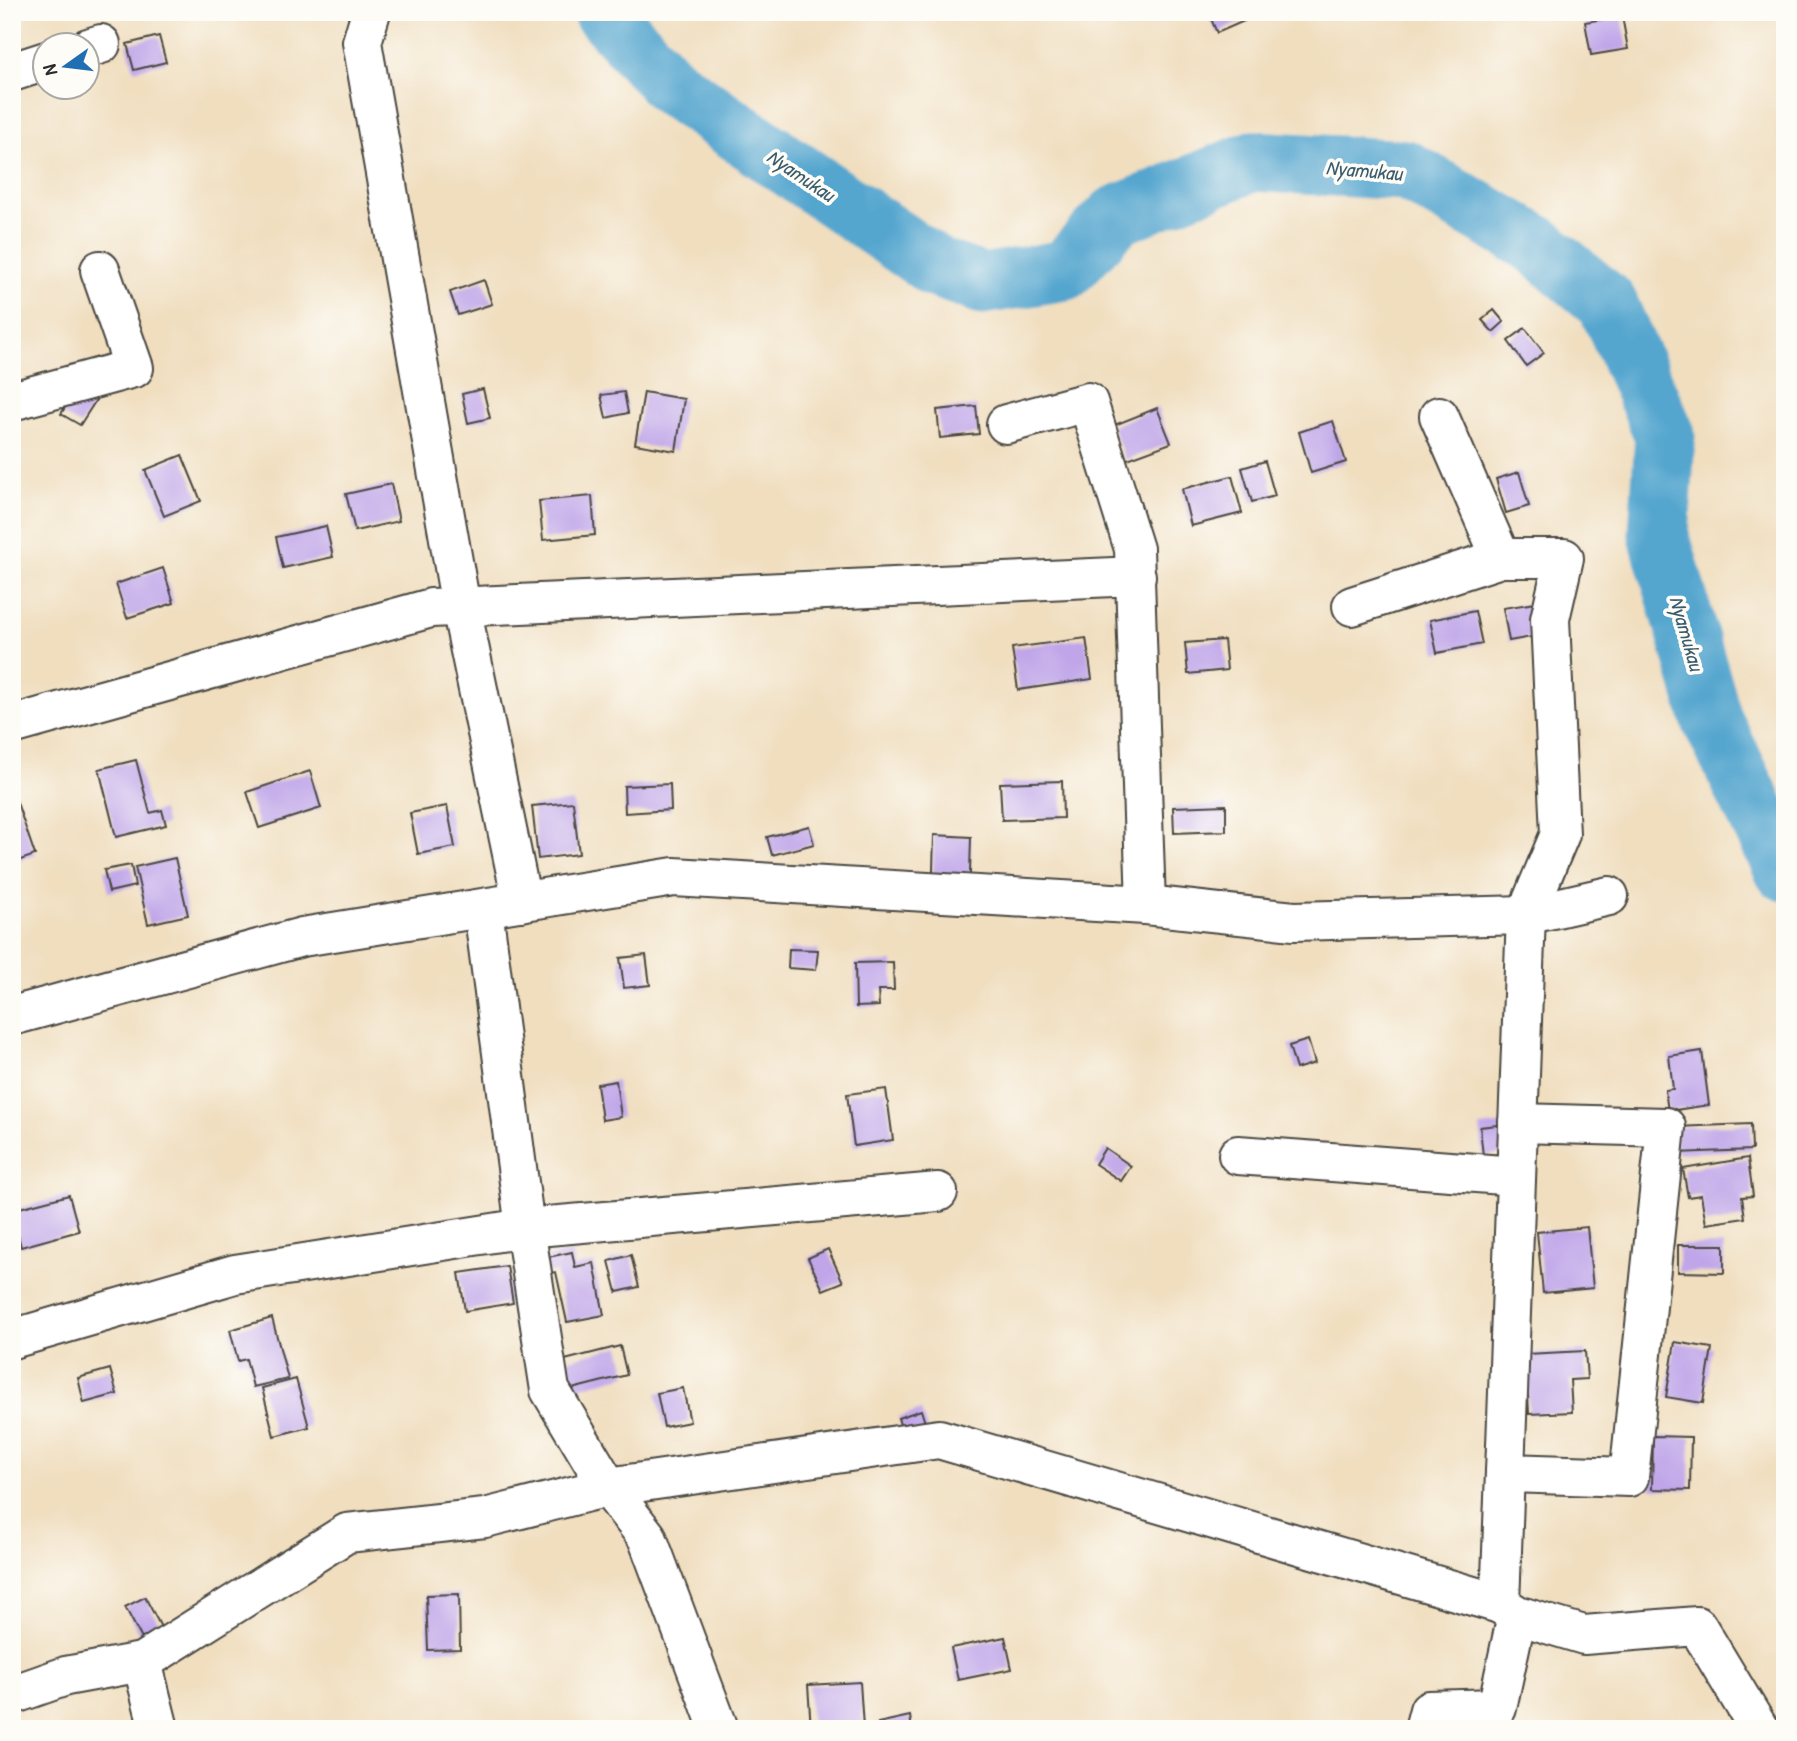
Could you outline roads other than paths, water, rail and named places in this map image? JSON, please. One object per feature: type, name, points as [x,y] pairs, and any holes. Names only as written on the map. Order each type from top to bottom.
[{"type":"street","points":[[371,12],[362,41],[461,607],[522,902]]},
{"type":"street","points":[[12,72],[32,66]]},
{"type":"street","points":[[12,401],[134,369],[100,270]]},
{"type":"street","points":[[1006,424],[1088,402],[1134,549],[1146,905]]},
{"type":"street","points":[[1438,416],[1501,558]]},
{"type":"street","points":[[1352,606],[1501,558],[1564,558],[1550,619],[1560,834],[1527,915],[1505,1473],[1509,1609],[1497,1707],[1429,1710],[1424,1729]]},
{"type":"street","points":[[12,725],[431,608],[1136,576]]},
{"type":"street","points":[[12,1016],[302,937],[674,877],[1146,905],[1294,921],[1527,915],[1609,895]]},
{"type":"street","points":[[483,909],[525,1228],[550,1390],[608,1487],[647,1537],[719,1729]]},
{"type":"street","points":[[1505,1473],[1629,1477],[1666,1127],[1518,1122]]},
{"type":"street","points":[[1238,1155],[1516,1176]]},
{"type":"street","points":[[12,1339],[235,1274],[525,1228],[938,1192]]},
{"type":"street","points":[[12,1695],[66,1676],[142,1662],[347,1534],[485,1518],[608,1487],[940,1439],[1509,1609],[1584,1635],[1697,1626],[1759,1729]]},
{"type":"street","points":[[142,1662],[159,1729]]},
{"type":"waterway","name":"Nyamukau","points":[[603,12],[670,85],[937,268],[983,284],[1065,270],[1116,216],[1253,161],[1405,170],[1536,244],[1607,303],[1665,435],[1659,535],[1712,720],[1785,871]]}]
